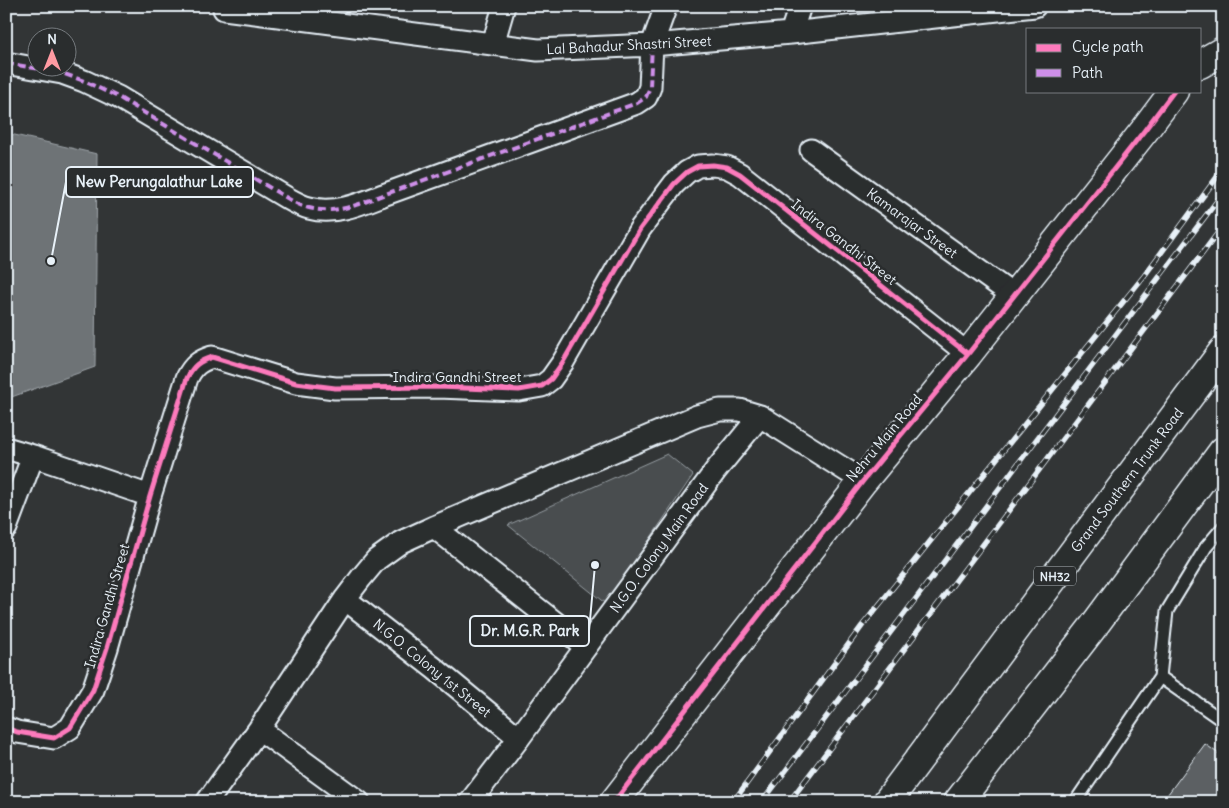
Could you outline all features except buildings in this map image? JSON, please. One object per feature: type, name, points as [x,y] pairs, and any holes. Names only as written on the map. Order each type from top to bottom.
[{"type":"main road","points":[[1202,63],[1223,51]]},
{"type":"main road","name":"Nehru Main Road","points":[[614,802],[863,481],[968,354],[1173,92]]},
{"type":"main road","name":"Grand Southern Trunk Road","points":[[887,802],[1223,351]]},
{"type":"main road","points":[[958,802],[1099,619],[1223,451]]},
{"type":"street","points":[[493,44],[504,6]]},
{"type":"street","points":[[6,63],[62,72],[84,81],[118,97],[306,208],[333,210],[352,207],[637,103],[646,97],[650,87],[652,45],[666,6]]},
{"type":"street","points":[[791,33],[800,6]]},
{"type":"street","name":"Lal Bahadur Shastri Street","points":[[225,8],[318,14],[538,50],[652,45],[791,33],[1034,6]]},
{"type":"street","name":"Kamarajar Street","points":[[811,150],[1014,296]]},
{"type":"street","name":"Indira Gandhi Street","points":[[6,728],[17,732],[54,738],[70,728],[93,690],[107,648],[150,496],[187,378],[192,368],[201,361],[212,357],[296,383],[335,388],[438,387],[519,390],[542,386],[551,378],[563,362],[640,229],[674,184],[686,172],[698,166],[713,165],[727,167],[740,174],[968,354]]},
{"type":"street","points":[[207,802],[259,729],[345,600],[376,560],[401,542],[698,416],[720,410],[740,410],[760,416],[863,481]]},
{"type":"street","name":"N.G.O. Colony Main Road","points":[[470,802],[716,470],[760,416]]},
{"type":"street","points":[[6,448],[150,496]]},
{"type":"street","points":[[6,528],[33,456]]},
{"type":"street","points":[[434,527],[586,647]]},
{"type":"street","name":"N.G.O. Colony 1st Street","points":[[345,600],[434,668],[519,738]]},
{"type":"street","points":[[259,729],[359,802]]},
{"type":"lane","points":[[1075,802],[1160,677],[1167,611],[1206,548],[1223,527]]},
{"type":"lane","points":[[1160,677],[1223,722]]},
{"type":"shaded area","points":[[6,133],[97,154],[95,367],[6,399]]},
{"type":"shaded area","points":[[667,454],[693,475],[606,604],[508,525]]},
{"type":"railway","points":[[733,802],[862,626],[1144,276],[1223,169]]},
{"type":"railway","points":[[762,802],[1223,193]]},
{"type":"railway","points":[[789,802],[1223,226]]},
{"type":"marked path","points":[[6,63],[62,73],[84,81],[118,97],[295,202],[309,208],[328,210],[347,208],[365,202],[637,103],[646,97],[650,87],[652,45]]},
{"type":"cycle path","points":[[614,802],[863,481],[968,354],[1173,92]]},
{"type":"cycle path","points":[[6,728],[17,732],[54,738],[70,728],[93,690],[187,378],[197,364],[212,357],[296,383],[335,388],[438,387],[519,390],[542,386],[551,379],[563,362],[640,229],[674,184],[687,172],[698,166],[713,165],[727,167],[740,174],[968,354]]},
{"type":"place","name":"New Perungalathur Lake","points":[[51,261]]},
{"type":"place","name":"Dr. M.G.R. Park","points":[[595,565]]}]
